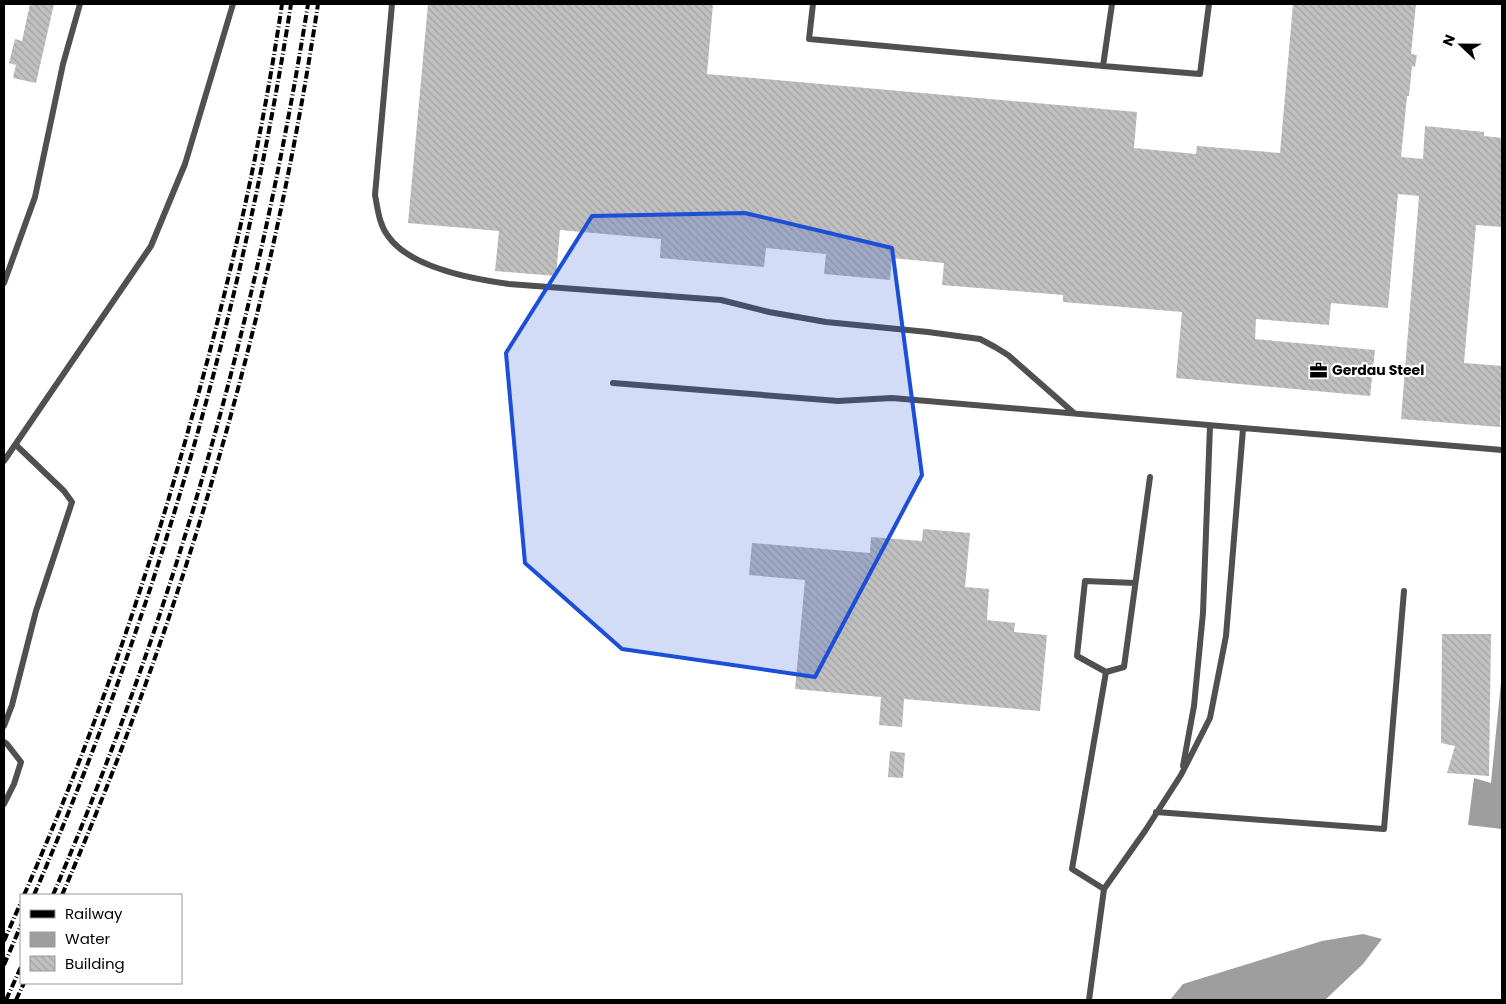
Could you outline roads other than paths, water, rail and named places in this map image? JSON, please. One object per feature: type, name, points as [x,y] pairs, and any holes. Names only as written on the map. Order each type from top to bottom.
[{"type":"lane","points":[[4,283],[35,197],[63,64],[80,4]]},
{"type":"lane","points":[[4,461],[152,246],[184,164],[233,4]]},
{"type":"lane","points":[[392,4],[375,195],[379,218],[388,236],[398,247],[412,257],[437,267],[486,281],[721,300],[768,312],[826,322],[980,339],[1008,355],[1074,413]]},
{"type":"lane","points":[[813,4],[809,39],[1200,74],[1209,4]]},
{"type":"lane","points":[[1103,66],[1112,4]]},
{"type":"lane","points":[[613,383],[838,401],[892,398],[1502,450]]},
{"type":"lane","points":[[1181,775],[1194,706],[1203,613],[1210,426]]},
{"type":"lane","points":[[1089,1000],[1104,889],[1181,775],[1210,718],[1226,636],[1243,429]]},
{"type":"lane","points":[[4,726],[12,705],[36,611],[72,502],[48,475],[16,445]]},
{"type":"lane","points":[[1135,583],[1085,581],[1077,656],[1106,672],[1124,667],[1150,477]]},
{"type":"lane","points":[[1156,812],[1384,829],[1404,591]]},
{"type":"lane","points":[[1104,889],[1072,869],[1106,672]]},
{"type":"lane","points":[[4,742],[20,762],[14,784],[4,804]]},
{"type":"water","points":[[1502,672],[1502,829],[1468,825],[1474,778],[1491,783]]},
{"type":"water","points":[[1363,934],[1382,939],[1363,964],[1325,1000],[1170,1000],[1183,984],[1322,941]]},
{"type":"railway","points":[[24,894],[72,780],[116,662],[173,484],[218,320],[243,216],[274,57],[282,4]]},
{"type":"railway","points":[[34,894],[119,679],[157,569],[191,457],[221,345],[248,232],[291,4]]},
{"type":"railway","points":[[53,894],[97,787],[138,678],[175,568],[208,457],[238,346],[265,233],[288,119],[308,4]]},
{"type":"railway","points":[[62,894],[106,788],[147,679],[185,569],[219,458],[249,346],[276,232],[299,118],[318,4]]},
{"type":"railway","points":[[4,941],[20,904]]},
{"type":"railway","points":[[4,965],[20,927]]},
{"type":"railway","points":[[6,1000],[20,969]]},
{"type":"railway","points":[[16,1000],[24,984]]},
{"type":"place","name":"Gerdau Steel","points":[[1318,370]]}]
